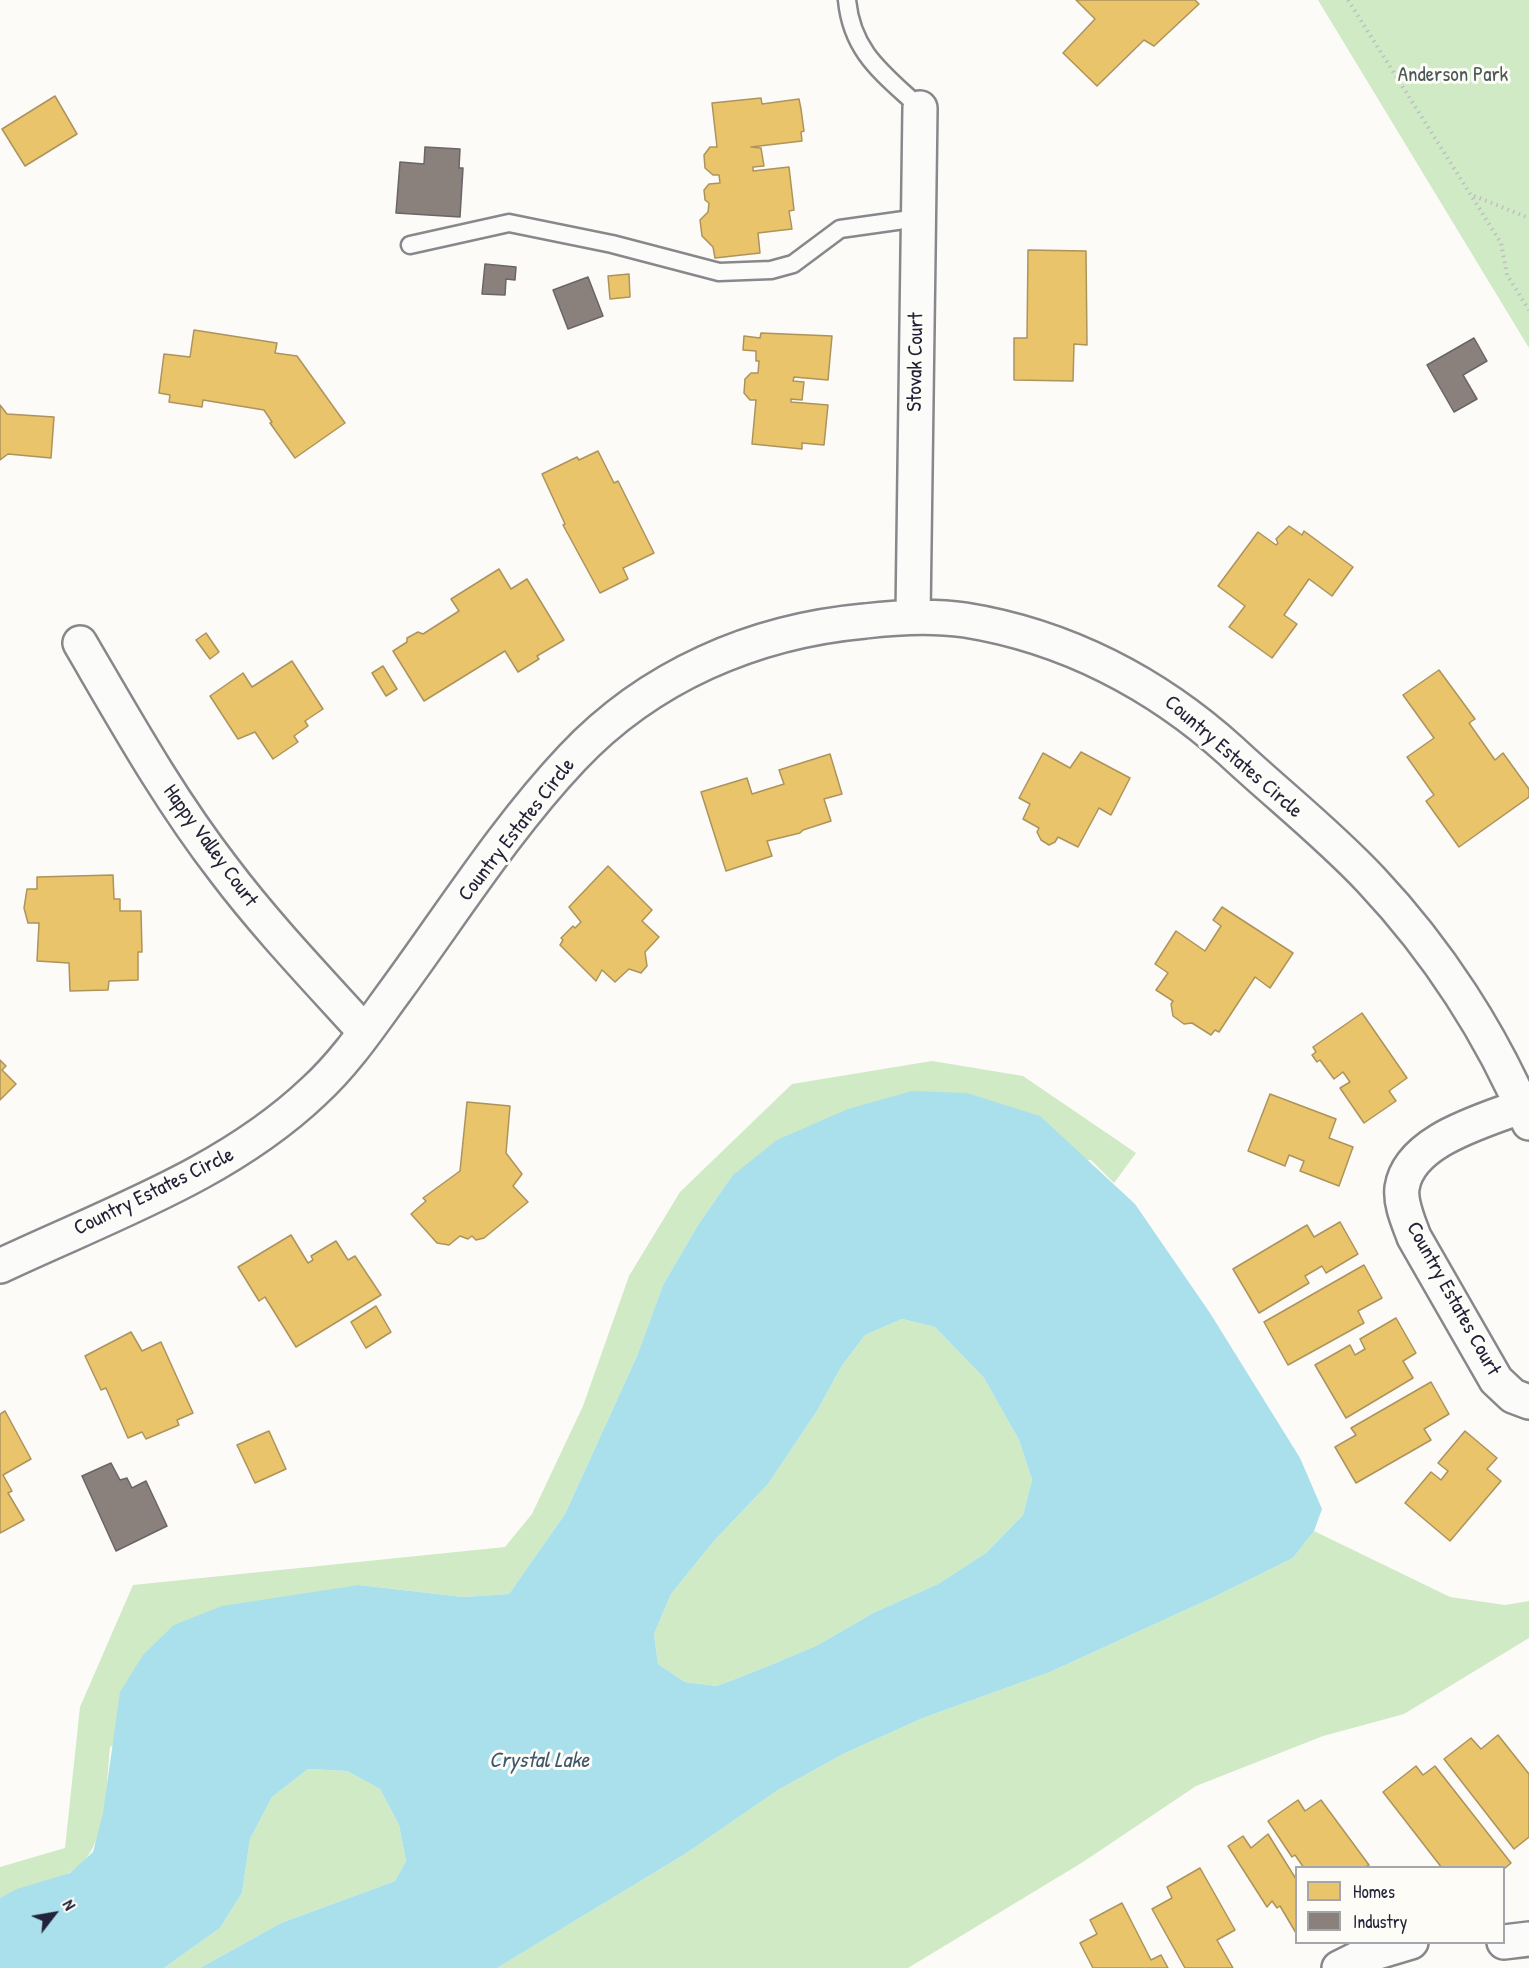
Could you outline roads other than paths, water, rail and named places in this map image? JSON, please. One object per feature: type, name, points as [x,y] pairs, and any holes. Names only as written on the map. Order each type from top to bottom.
[{"type":"street","name":"Stovak Court","points":[[913,616],[920,108]]},
{"type":"street","name":"Country Estates Circle","points":[[0,1266],[220,1162],[270,1130],[318,1089],[365,1032],[528,810],[573,757],[620,713],[670,679],[722,655],[785,632],[913,616],[965,620],[1028,635],[1098,660],[1157,692],[1209,731],[1370,878],[1415,931],[1452,980],[1488,1038],[1525,1114]]},
{"type":"street","name":"Happy Valley Court","points":[[80,643],[174,800],[224,870],[284,943],[365,1032]]},
{"type":"street","name":"Country Estates Court","points":[[1525,1114],[1431,1145],[1414,1161],[1402,1188],[1406,1215],[1414,1237],[1496,1380],[1513,1396],[1529,1402]]},
{"type":"street","points":[[1505,1942],[1529,1940]]},
{"type":"street","points":[[1339,1968],[1361,1957],[1404,1944]]},
{"type":"lane","points":[[847,0],[856,40],[866,57],[920,108]]},
{"type":"lane","points":[[410,245],[509,223],[612,244],[719,272],[771,270],[793,264],[840,229],[918,218]]},
{"type":"water","name":"Crystal Lake","points":[[912,1091],[967,1093],[1040,1116],[1135,1204],[1210,1313],[1300,1458],[1322,1509],[1314,1531],[1293,1558],[1050,1672],[923,1718],[845,1753],[778,1790],[685,1854],[497,1968],[200,1968],[281,1923],[395,1881],[406,1861],[399,1825],[380,1789],[347,1771],[308,1769],[272,1797],[250,1839],[242,1893],[220,1928],[164,1968],[0,1968],[0,1898],[17,1889],[70,1873],[93,1852],[103,1813],[120,1692],[143,1655],[174,1625],[222,1606],[359,1585],[463,1597],[509,1594],[565,1514],[637,1356],[663,1285],[698,1225],[732,1176],[777,1140],[848,1109]],"holes":[[[902,1319],[935,1327],[984,1378],[1019,1440],[1032,1480],[1023,1515],[986,1553],[938,1584],[873,1613],[818,1645],[766,1667],[717,1686],[685,1682],[658,1664],[654,1634],[671,1594],[713,1542],[768,1484],[817,1411],[841,1367],[865,1335]]]},
{"type":"park label","name":"Anderson Park","points":[[1453,75]]}]
